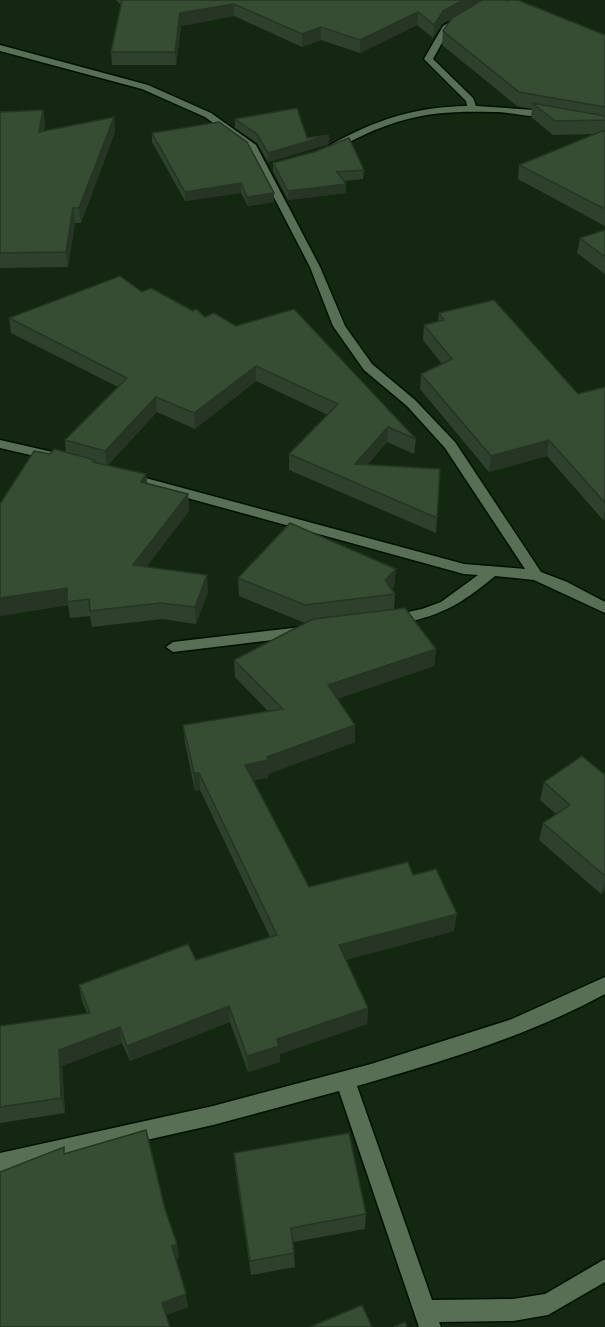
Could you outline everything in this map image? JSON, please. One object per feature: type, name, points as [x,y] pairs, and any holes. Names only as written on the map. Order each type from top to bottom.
[{"type":"street","points":[[469,15],[446,28],[428,59],[470,100],[472,110]]},
{"type":"street","points":[[0,48],[144,87],[208,115],[253,147],[269,167],[315,267],[339,326],[368,367],[411,404],[450,445],[536,575]]},
{"type":"street","points":[[322,152],[399,117],[423,112],[472,110],[560,115]]},
{"type":"street","points":[[0,444],[61,459]]},
{"type":"street","points":[[117,474],[446,565],[490,573],[536,575],[562,585],[605,608]]},
{"type":"street","points":[[374,623],[425,615],[451,606],[490,573]]},
{"type":"street","points":[[173,647],[316,631]]},
{"type":"street","points":[[0,1163],[107,1141],[346,1082],[517,1027],[605,985]]},
{"type":"street","points":[[346,1082],[427,1319],[548,1304],[605,1270]]},
{"type":"building","points":[[122,0],[463,0],[443,11],[434,25],[418,12],[360,40],[321,27],[302,34],[234,4],[180,13],[175,52],[111,52]]},
{"type":"building","points":[[482,0],[518,0],[605,35],[605,107],[519,92],[443,31],[452,18]]},
{"type":"building","points":[[532,103],[605,116],[605,120],[555,121]]},
{"type":"building","points":[[297,108],[307,138],[329,135],[268,153],[257,134],[235,119]]},
{"type":"building","points":[[43,110],[39,132],[114,117],[79,208],[73,208],[66,252],[0,253],[0,112]]},
{"type":"building","points":[[219,122],[247,142],[274,193],[247,197],[241,183],[185,192],[152,133]]},
{"type":"building","points":[[605,130],[605,209],[519,165]]},
{"type":"building","points":[[349,138],[364,170],[337,172],[346,184],[288,191],[273,163],[314,152]]},
{"type":"building","points":[[605,230],[605,257],[580,238]]},
{"type":"building","points":[[120,276],[142,292],[151,288],[193,311],[196,309],[205,317],[214,313],[236,326],[294,309],[416,439],[388,427],[355,464],[440,469],[437,518],[289,454],[338,404],[256,366],[194,413],[156,397],[105,451],[65,440],[127,378],[9,318]]},
{"type":"building","points":[[494,300],[578,394],[605,387],[605,503],[549,440],[491,456],[421,374],[452,359],[424,325],[444,320],[439,313]]},
{"type":"building","points":[[54,449],[95,460],[93,462],[146,474],[141,482],[188,494],[133,565],[207,575],[195,607],[160,603],[90,611],[89,599],[67,602],[67,588],[0,598],[0,504],[34,451],[50,454]]},
{"type":"building","points":[[290,523],[396,569],[385,580],[395,594],[305,605],[238,578]]},
{"type":"building","points":[[405,608],[436,649],[328,685],[355,725],[267,757],[268,760],[245,765],[309,887],[408,862],[413,875],[436,869],[457,914],[339,945],[368,1008],[277,1039],[279,1046],[247,1056],[229,1006],[127,1046],[120,1027],[59,1050],[61,1098],[0,1107],[0,1026],[90,1013],[79,985],[188,944],[196,960],[277,935],[199,773],[194,773],[183,725],[283,709],[234,660],[313,619]]},
{"type":"building","points":[[582,756],[605,775],[605,876],[543,823],[570,805],[544,782]]},
{"type":"building","points":[[146,1130],[165,1209],[177,1244],[172,1246],[186,1294],[162,1303],[170,1327],[0,1327],[0,1172],[64,1147],[64,1154]]},
{"type":"building","points":[[349,1133],[366,1214],[291,1228],[294,1253],[250,1261],[234,1153]]},
{"type":"building","points":[[362,1305],[372,1327],[310,1327]]},
{"type":"building","points":[[405,1322],[407,1327],[394,1327]]}]
